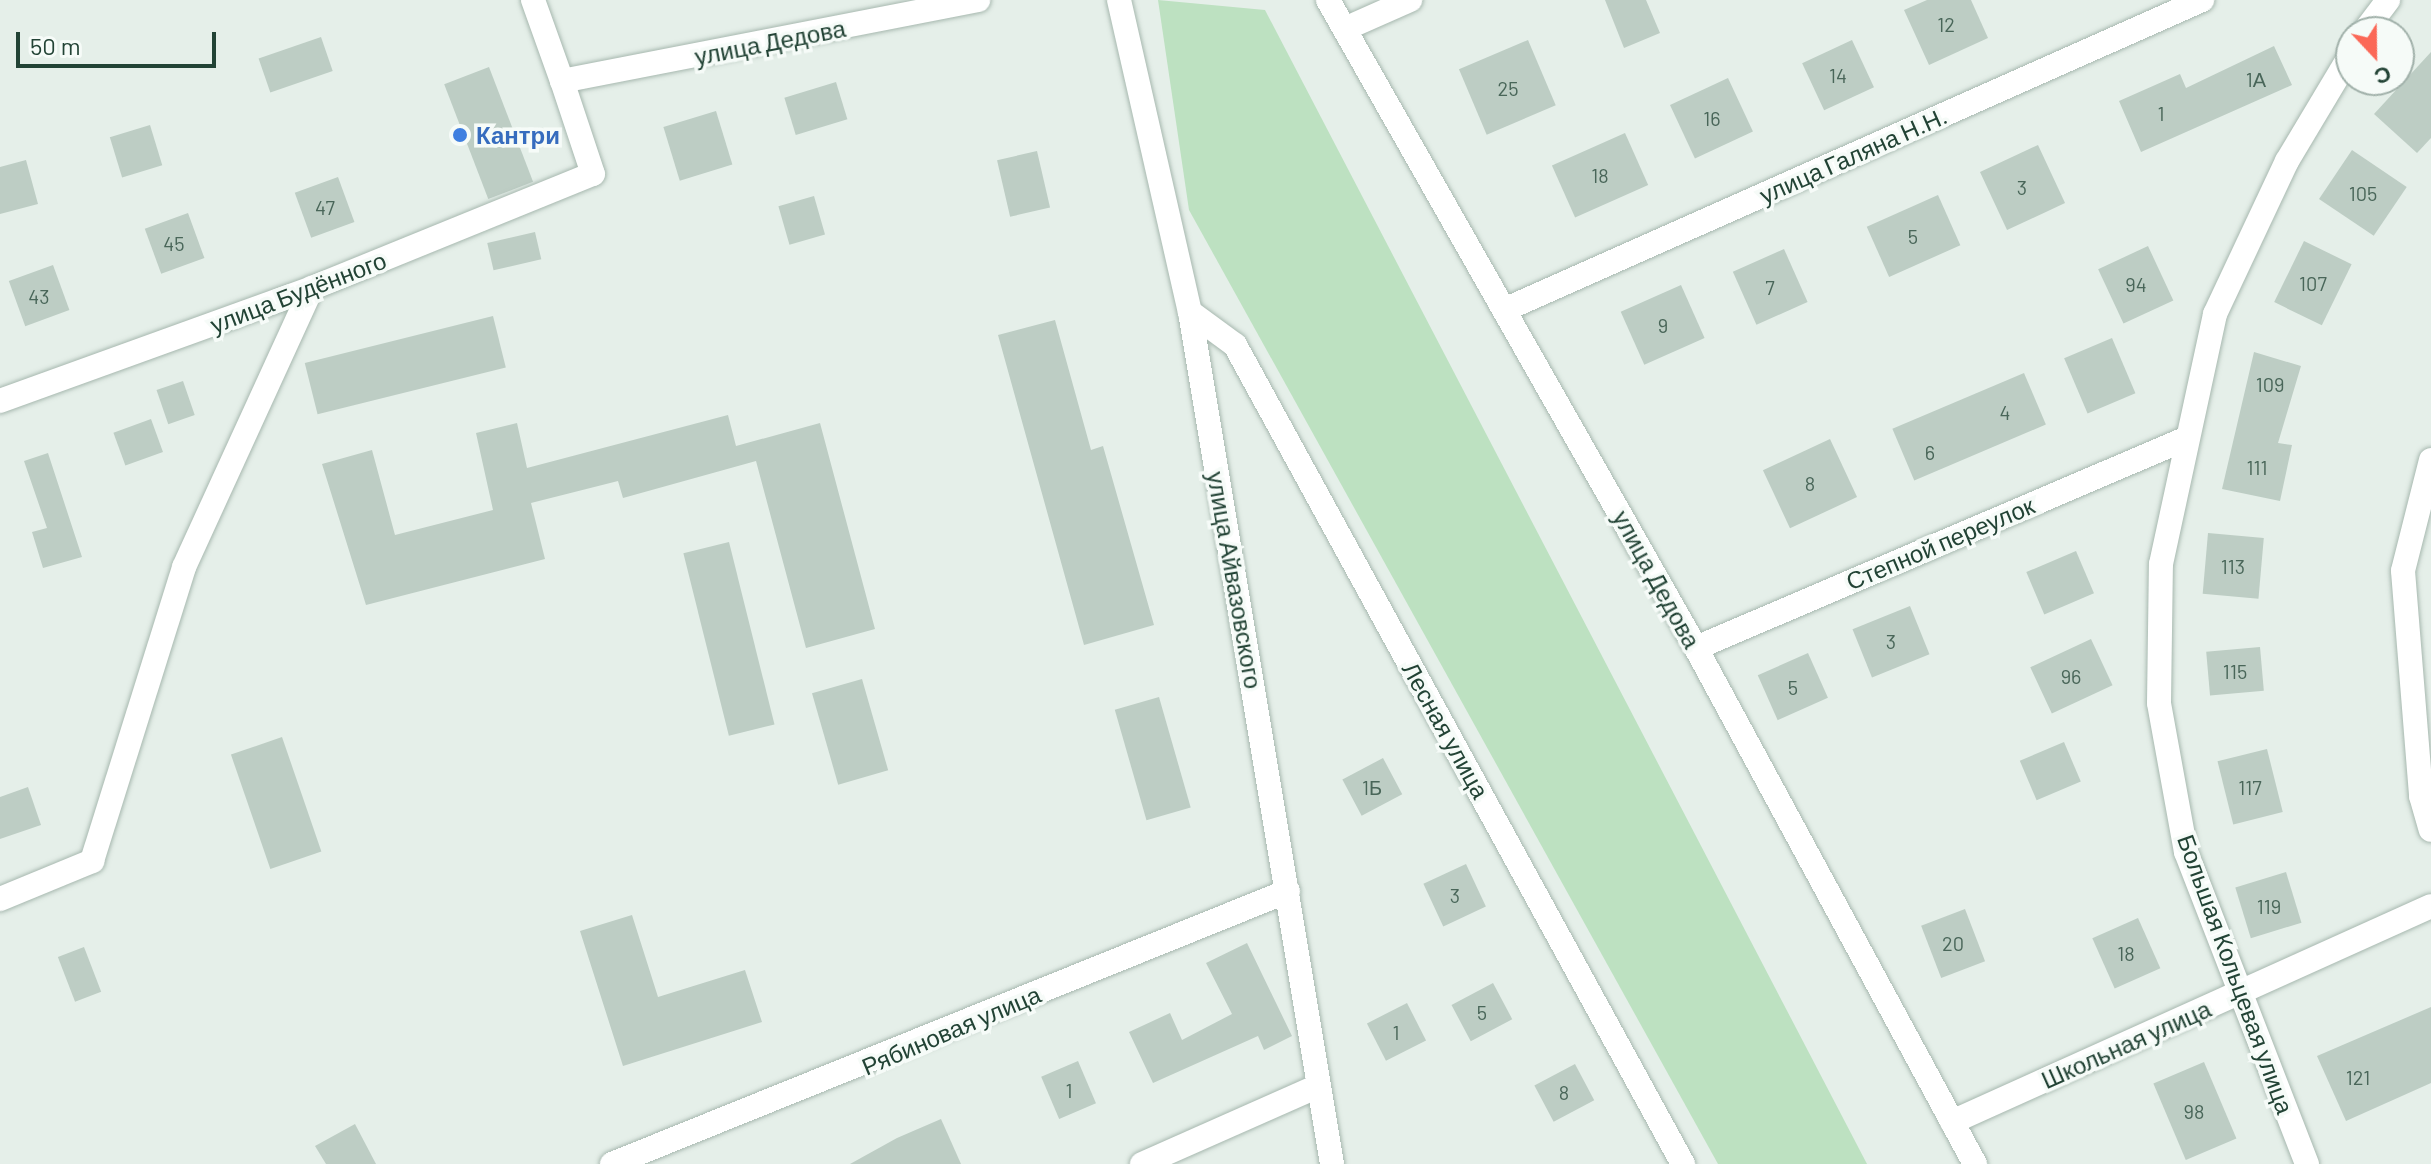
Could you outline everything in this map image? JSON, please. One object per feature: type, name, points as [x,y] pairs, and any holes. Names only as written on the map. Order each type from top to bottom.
[{"type":"street","points":[[533,0],[562,81]]},
{"type":"street","name":"улица Дедова","points":[[562,81],[978,0]]},
{"type":"street","name":"улица Айвазовского","points":[[1119,0],[1190,312],[1288,891],[1316,1087],[1332,1164]]},
{"type":"street","name":"улица Дедова","points":[[1328,0],[1349,27],[1504,310],[1696,648],[1975,1164]]},
{"type":"street","points":[[1349,27],[1410,0]]},
{"type":"street","name":"улица Галяна Н.Н.","points":[[1504,310],[2202,0]]},
{"type":"street","name":"улица Будённого","points":[[0,401],[312,288],[593,174],[562,81]]},
{"type":"street","name":"Большая Кольцевая улица","points":[[2307,1164],[2238,993],[2186,852],[2159,703],[2161,564],[2185,439],[2215,314],[2287,161],[2335,81]]},
{"type":"street","points":[[0,899],[92,861],[184,567],[312,288]]},
{"type":"street","name":"Лесная улица","points":[[1190,312],[1235,345],[1683,1164]]},
{"type":"street","name":"Степной переулок","points":[[1696,648],[2185,439]]},
{"type":"street","points":[[2431,460],[2403,571],[2421,796],[2431,830]]},
{"type":"street","name":"Рябиновая улица","points":[[612,1164],[1288,891]]},
{"type":"street","name":"Школьная улица","points":[[1952,1122],[2431,906]]},
{"type":"street","points":[[1142,1164],[1316,1087]]},
{"type":"green space","points":[[1158,0],[1265,10],[1867,1164],[1718,1164],[1189,210]]},
{"type":"building","points":[[1605,0],[1646,0],[1660,33],[1624,48]]},
{"type":"building","points":[[1927,0],[1971,0],[1988,38],[1929,65],[1904,10]]},
{"type":"building","points":[[321,37],[333,71],[270,93],[259,58]]},
{"type":"building","points":[[1528,40],[1556,105],[1487,135],[1459,69]]},
{"type":"building","points":[[1852,40],[1874,87],[1824,110],[1802,63]]},
{"type":"building","points":[[2274,46],[2292,85],[2141,152],[2119,101],[2180,74],[2186,88]]},
{"type":"building","points":[[2431,52],[2431,138],[2417,153],[2374,114],[2391,96],[2415,96],[2415,69]]},
{"type":"building","points":[[489,67],[533,182],[488,199],[444,84]]},
{"type":"building","points":[[1728,78],[1753,131],[1695,159],[1670,105]]},
{"type":"building","points":[[836,82],[847,119],[796,135],[784,98]]},
{"type":"building","points":[[716,111],[732,165],[680,181],[663,127]]},
{"type":"building","points":[[150,125],[162,165],[122,177],[110,137]]},
{"type":"building","points":[[1625,133],[1648,185],[1575,218],[1552,166]]},
{"type":"building","points":[[2038,145],[2065,203],[2007,230],[1980,172]]},
{"type":"building","points":[[2352,150],[2407,187],[2374,236],[2319,199]]},
{"type":"building","points":[[1037,151],[1050,208],[1010,217],[997,160]]},
{"type":"building","points":[[26,160],[38,204],[0,214],[0,167]]},
{"type":"building","points":[[338,177],[354,222],[311,238],[295,193]]},
{"type":"building","points":[[1938,195],[1960,245],[1889,277],[1867,227]]},
{"type":"building","points":[[814,196],[825,234],[789,245],[778,206]]},
{"type":"building","points":[[188,213],[204,258],[161,274],[145,229]]},
{"type":"building","points":[[535,232],[541,259],[494,270],[487,243]]},
{"type":"building","points":[[2304,241],[2352,264],[2322,325],[2274,302]]},
{"type":"building","points":[[2148,246],[2173,300],[2124,324],[2098,269]]},
{"type":"building","points":[[1784,249],[1808,302],[1756,325],[1733,272]]},
{"type":"building","points":[[53,265],[69,310],[25,326],[9,281]]},
{"type":"building","points":[[1681,285],[1705,338],[1644,365],[1621,312]]},
{"type":"building","points":[[493,316],[506,367],[318,414],[305,363]]},
{"type":"building","points":[[1055,320],[1091,450],[1103,446],[1154,625],[1084,645],[998,335]]},
{"type":"building","points":[[2112,338],[2135,393],[2088,414],[2064,358]]},
{"type":"building","points":[[2254,352],[2301,366],[2278,443],[2292,445],[2280,501],[2222,489]]},
{"type":"building","points":[[2024,373],[2046,425],[1914,480],[1892,429]]},
{"type":"building","points":[[183,381],[195,415],[168,424],[157,390]]},
{"type":"building","points":[[728,415],[736,446],[820,423],[875,629],[806,648],[756,461],[623,498],[618,481],[531,503],[545,559],[366,605],[322,464],[372,450],[395,535],[493,510],[476,433],[517,423],[527,468]]},
{"type":"building","points":[[151,419],[163,452],[125,466],[113,433]]},
{"type":"building","points":[[1830,439],[1857,497],[1790,528],[1763,470]]},
{"type":"building","points":[[48,453],[82,557],[43,568],[32,532],[47,528],[24,461]]},
{"type":"building","points":[[2208,533],[2264,538],[2258,599],[2203,594]]},
{"type":"building","points":[[729,542],[774,724],[729,736],[683,553]]},
{"type":"building","points":[[2076,551],[2094,593],[2044,614],[2026,572]]},
{"type":"building","points":[[1910,606],[1929,654],[1872,677],[1853,629]]},
{"type":"building","points":[[2091,639],[2113,685],[2052,714],[2030,667]]},
{"type":"building","points":[[2260,647],[2264,691],[2210,696],[2206,652]]},
{"type":"building","points":[[1808,653],[1828,698],[1778,720],[1758,675]]},
{"type":"building","points":[[862,679],[888,770],[838,785],[812,693]]},
{"type":"building","points":[[1159,697],[1191,808],[1146,820],[1115,710]]},
{"type":"building","points":[[282,737],[321,851],[270,869],[231,755]]},
{"type":"building","points":[[2064,742],[2081,782],[2037,800],[2020,761]]},
{"type":"building","points":[[2267,749],[2283,812],[2233,824],[2218,761]]},
{"type":"building","points":[[1383,758],[1402,794],[1362,816],[1342,780]]},
{"type":"building","points":[[28,787],[41,825],[0,839],[0,797]]},
{"type":"building","points":[[1466,864],[1486,907],[1443,926],[1423,884]]},
{"type":"building","points":[[2286,872],[2301,923],[2251,938],[2235,887]]},
{"type":"building","points":[[1965,909],[1985,961],[1941,978],[1921,926]]},
{"type":"building","points":[[632,915],[658,997],[745,970],[762,1022],[623,1066],[580,931]]},
{"type":"building","points":[[2138,918],[2160,968],[2115,989],[2092,938]]},
{"type":"building","points":[[1247,943],[1292,1036],[1264,1050],[1258,1036],[1153,1083],[1129,1032],[1170,1013],[1182,1040],[1232,1014],[1206,963]]},
{"type":"building","points":[[84,947],[101,992],[75,1002],[58,957]]},
{"type":"building","points":[[1493,983],[1512,1019],[1471,1041],[1452,1005]]},
{"type":"building","points":[[1407,1003],[1426,1040],[1386,1061],[1367,1023]]},
{"type":"building","points":[[2431,1007],[2431,1083],[2346,1121],[2317,1056]]},
{"type":"building","points":[[1078,1061],[1096,1103],[1059,1119],[1041,1077]]},
{"type":"building","points":[[2204,1062],[2236,1138],[2186,1160],[2153,1083]]},
{"type":"building","points":[[1575,1064],[1594,1100],[1554,1122],[1534,1086]]},
{"type":"building","points":[[941,1119],[961,1164],[850,1164],[897,1138]]},
{"type":"building","points":[[355,1124],[376,1164],[326,1164],[315,1146]]},
{"type":"place","name":"Кантри","points":[[460,135]]}]
